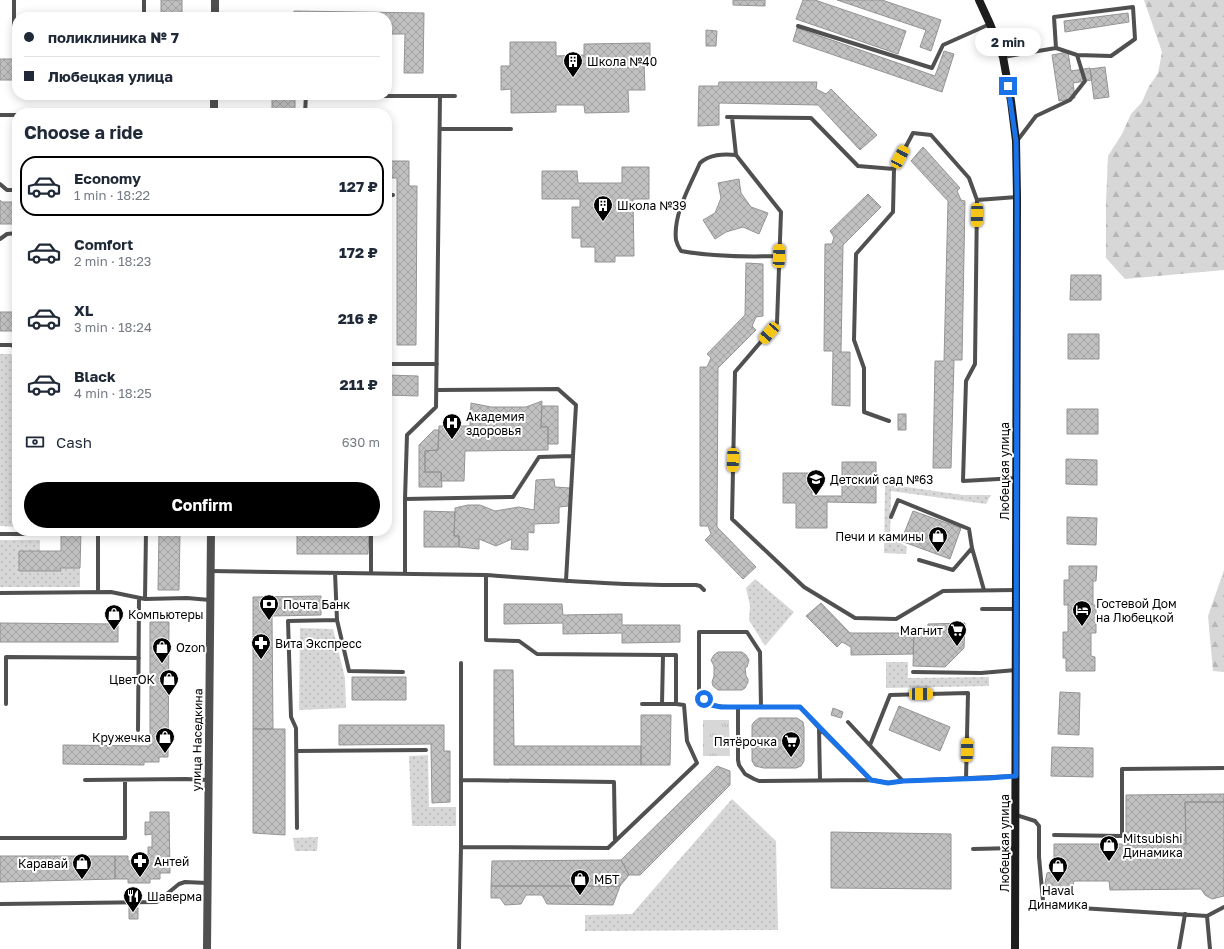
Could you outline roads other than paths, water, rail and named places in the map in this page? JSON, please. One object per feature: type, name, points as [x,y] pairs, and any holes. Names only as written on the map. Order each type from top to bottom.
[{"type":"street","points":[[215,0],[215,12]]},
{"type":"street","name":"Любецкая улица","points":[[979,0],[1003,58],[1011,101],[1016,141],[1015,949]]},
{"type":"street","name":"улица Наседкина","points":[[207,949],[210,536]]},
{"type":"lane","points":[[14,0],[14,12]]},
{"type":"lane","points":[[144,0],[144,12]]},
{"type":"lane","points":[[1003,58],[1056,48],[1077,55],[1111,56],[1135,38],[1133,7],[1054,17],[1056,48]]},
{"type":"lane","points":[[798,26],[932,68],[943,45],[990,24]]},
{"type":"lane","points":[[1016,141],[1036,116],[1070,100],[1085,81],[1077,55]]},
{"type":"lane","points":[[392,96],[454,96]]},
{"type":"lane","points":[[405,574],[407,435],[436,407],[440,96]]},
{"type":"lane","points":[[0,115],[12,115]]},
{"type":"lane","points":[[894,169],[858,166],[811,118],[730,117],[736,155],[781,212],[777,323],[735,372],[732,519],[804,587],[856,618],[896,619],[943,591],[1016,590]]},
{"type":"lane","points":[[440,130],[511,129]]},
{"type":"lane","points":[[889,422],[864,412],[864,368],[854,340],[856,254],[893,212],[894,169],[913,133],[931,135],[970,178],[977,200],[975,364],[966,381],[963,481],[1016,478]]},
{"type":"lane","points":[[736,155],[720,154],[705,158],[700,163],[682,205],[676,225],[676,242],[681,251],[696,254],[748,257],[779,256]]},
{"type":"lane","points":[[0,184],[7,190],[12,190]]},
{"type":"lane","points":[[977,200],[1017,197]]},
{"type":"lane","points":[[0,239],[7,234],[12,234]]},
{"type":"lane","points":[[0,345],[12,346]]},
{"type":"lane","points":[[392,364],[437,364]]},
{"type":"lane","points":[[436,390],[558,389],[576,405],[566,581]]},
{"type":"lane","points":[[405,499],[513,497],[539,457],[573,456]]},
{"type":"lane","points":[[891,517],[898,500],[969,528],[972,548],[984,590]]},
{"type":"lane","points":[[0,534],[12,534]]},
{"type":"lane","points":[[98,536],[98,592]]},
{"type":"lane","points":[[145,599],[146,536]]},
{"type":"lane","points":[[371,536],[371,573]]},
{"type":"lane","points":[[919,560],[953,570],[972,548]]},
{"type":"lane","points":[[210,571],[486,575],[649,585],[696,585],[700,586],[704,590]]},
{"type":"lane","points":[[335,573],[337,620],[350,671],[403,672]]},
{"type":"lane","points":[[486,575],[486,640],[519,641],[537,654],[676,655],[676,704]]},
{"type":"lane","points":[[0,593],[111,592],[145,599],[187,598],[210,600]]},
{"type":"lane","points":[[138,730],[139,598]]},
{"type":"lane","points":[[982,609],[1016,609]]},
{"type":"lane","points":[[297,828],[296,728],[291,717],[288,621],[337,620]]},
{"type":"lane","points":[[760,707],[760,652],[748,632],[699,632],[699,691],[707,702],[716,707],[738,707],[760,707],[800,707],[871,780]]},
{"type":"lane","points":[[662,704],[663,654]]},
{"type":"lane","points":[[6,704],[6,657],[139,658]]},
{"type":"lane","points":[[459,949],[461,847],[461,662]]},
{"type":"lane","points":[[913,672],[980,673],[1016,670]]},
{"type":"lane","points":[[870,746],[890,695],[968,693],[966,779]]},
{"type":"lane","points":[[461,847],[608,848],[697,763],[687,741],[684,705],[642,704]]},
{"type":"lane","points":[[738,707],[739,765],[745,774],[759,781],[871,780],[888,783],[1016,776]]},
{"type":"lane","points":[[848,722],[903,781]]},
{"type":"lane","points":[[819,728],[820,780]]},
{"type":"lane","points":[[296,751],[426,750]]},
{"type":"lane","points":[[1054,835],[1122,836],[1122,769],[1224,768]]},
{"type":"lane","points":[[85,780],[208,780]]},
{"type":"lane","points":[[0,838],[125,838],[124,780]]},
{"type":"lane","points":[[461,780],[614,782],[615,842]]},
{"type":"lane","points":[[1016,815],[1035,821],[1039,826],[1039,857],[1043,901],[1049,906],[1207,916],[1224,907]]},
{"type":"lane","points":[[973,849],[1016,848]]},
{"type":"lane","points":[[0,904],[157,902],[179,884],[185,882],[207,883]]},
{"type":"lane","points":[[1179,949],[1185,914]]},
{"type":"lane","points":[[1207,916],[1210,949]]},
{"type":"place","name":"Школа №40","points":[[573,78]]},
{"type":"place","name":"Школа №39","points":[[603,222]]},
{"type":"place","name":"Академия здоровья","points":[[452,440]]},
{"type":"place","name":"Детский сад №63","points":[[816,496]]},
{"type":"place","name":"Печи и камины","points":[[938,553]]},
{"type":"place","name":"Почта Банк","points":[[269,621]]},
{"type":"place","name":"Гостевой Дом на Любецкой","points":[[1082,627]]},
{"type":"place","name":"Компьютеры","points":[[114,631]]},
{"type":"place","name":"Магнит","points":[[957,647]]},
{"type":"place","name":"Вита Экспресс","points":[[261,660]]},
{"type":"place","name":"Ozon","points":[[162,664]]},
{"type":"place","name":"ЦветОК","points":[[169,696]]},
{"type":"place","name":"Кружечка","points":[[165,754]]},
{"type":"place","name":"Пятёрочка","points":[[791,758]]},
{"type":"place","name":"Mitsubishi Динамика","points":[[1109,862]]},
{"type":"place","name":"Антей","points":[[140,878]]},
{"type":"place","name":"Каравай","points":[[82,880]]},
{"type":"place","name":"Haval Динамика","points":[[1058,883]]},
{"type":"place","name":"МБТ","points":[[580,896]]},
{"type":"place","name":"Шаверма","points":[[133,913]]}]
